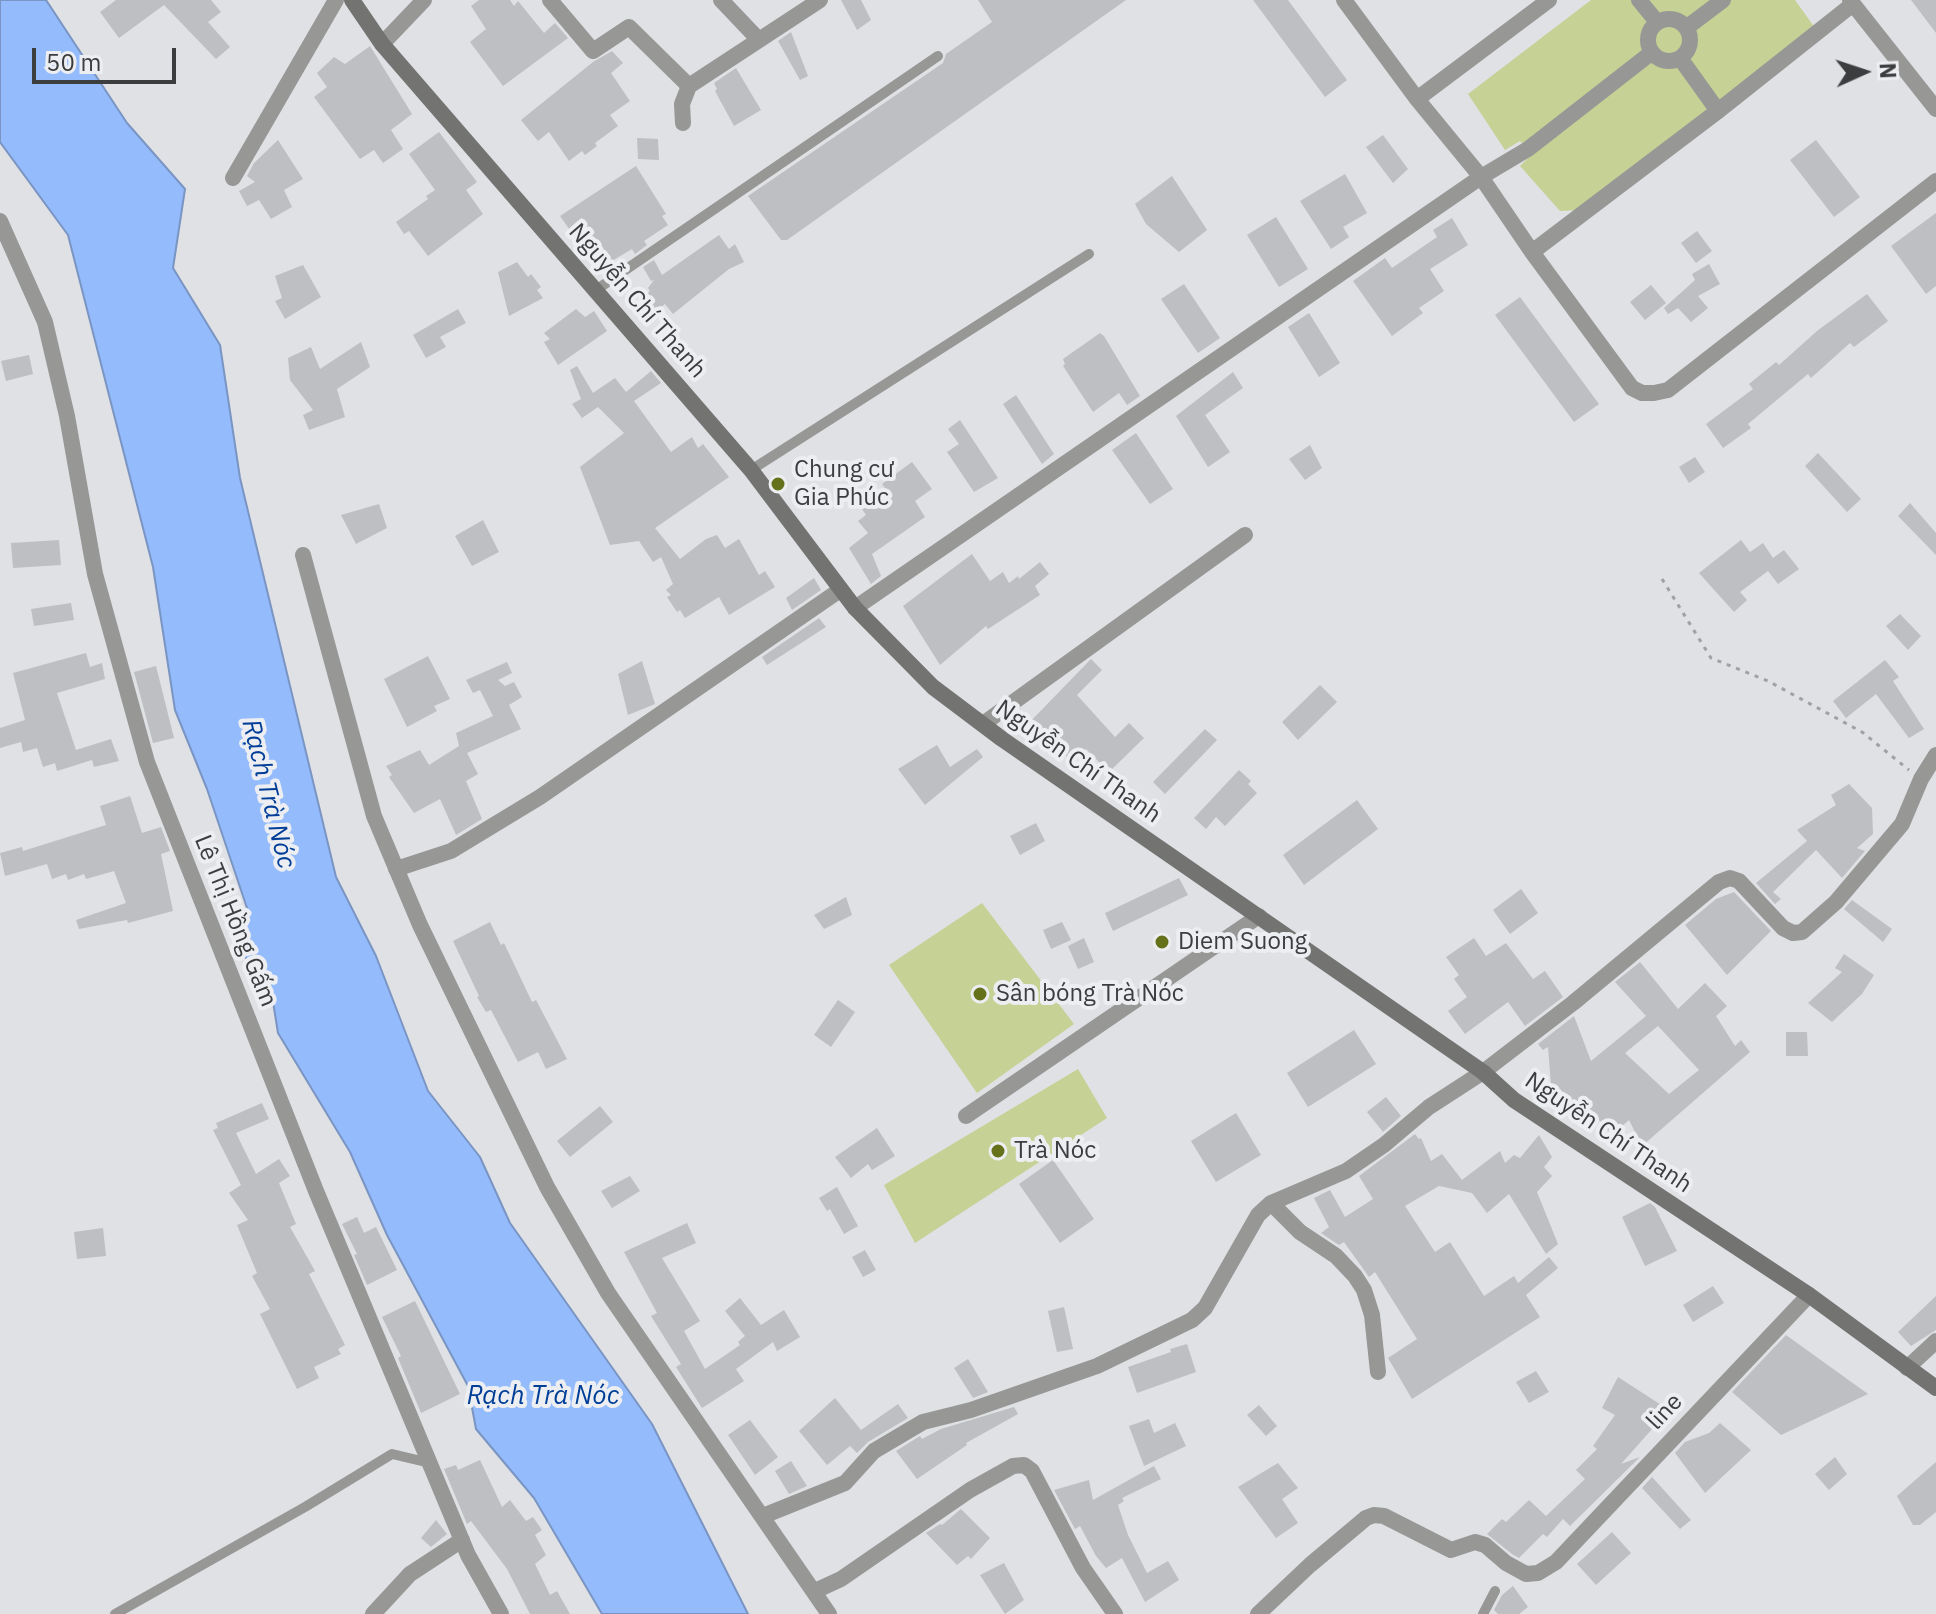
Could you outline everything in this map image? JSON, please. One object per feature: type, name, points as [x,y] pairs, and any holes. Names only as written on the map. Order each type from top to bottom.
[{"type":"main road","name":"Nguyễn Chí Thanh","points":[[352,0],[382,44],[751,470],[855,608],[933,687],[1483,1072],[1514,1100],[1809,1295],[1936,1388]]},
{"type":"street","points":[[233,178],[336,0]]},
{"type":"street","points":[[382,44],[424,0]]},
{"type":"street","points":[[550,0],[593,51],[629,27],[689,86]]},
{"type":"street","points":[[721,0],[759,40]]},
{"type":"street","points":[[683,123],[682,104],[689,86],[820,0]]},
{"type":"street","points":[[1344,0],[1417,99],[1481,177],[1632,388],[1642,393],[1668,390],[1936,181]]},
{"type":"street","points":[[1417,99],[1549,0]]},
{"type":"street","points":[[1639,0],[1657,22]]},
{"type":"street","points":[[1686,28],[1723,0]]},
{"type":"street","points":[[1532,252],[1718,111],[1852,2],[1936,109]]},
{"type":"street","points":[[1669,19],[1686,28],[1689,48],[1680,58],[1668,62],[1651,53],[1647,40],[1657,22],[1669,19]]},
{"type":"street","points":[[855,608],[1481,177],[1528,149],[1651,53]]},
{"type":"street","points":[[1680,58],[1718,111]]},
{"type":"street","name":"Lê Thị Hồng Gấm","points":[[0,221],[45,322],[67,416],[95,574],[147,762],[316,1191],[462,1540],[501,1614]]},
{"type":"street","points":[[983,724],[1245,535]]},
{"type":"street","points":[[303,555],[374,816],[420,925],[547,1187],[608,1293],[829,1614]]},
{"type":"street","points":[[396,869],[451,851],[540,797],[840,590]]},
{"type":"street","points":[[763,1516],[845,1483],[874,1451],[923,1422],[971,1410],[1097,1366],[1192,1320],[1205,1308],[1258,1215],[1271,1203],[1346,1171],[1384,1145],[1429,1107],[1483,1072],[1573,1003],[1719,882],[1730,878],[1739,881],[1783,928],[1793,933],[1802,932],[1836,902],[1902,824],[1921,779],[1936,755]]},
{"type":"street","points":[[966,1116],[1259,916]]},
{"type":"street","points":[[1271,1203],[1300,1232],[1336,1256],[1364,1290],[1372,1315],[1378,1372]]},
{"type":"street","name":"line","points":[[1258,1614],[1310,1565],[1366,1518],[1374,1515],[1384,1516],[1451,1550],[1475,1542],[1485,1545],[1506,1563],[1526,1574],[1538,1573],[1556,1562],[1809,1295]]},
{"type":"street","points":[[1907,1368],[1936,1341]]},
{"type":"street","points":[[815,1591],[841,1579],[970,1490],[1013,1466],[1024,1465],[1032,1471],[1083,1568],[1115,1614]]},
{"type":"street","points":[[373,1614],[410,1574],[462,1540]]},
{"type":"lane","points":[[596,290],[938,56]]},
{"type":"lane","points":[[751,470],[1089,254]]},
{"type":"lane","points":[[115,1614],[392,1454],[430,1463]]},
{"type":"lane","points":[[1483,1614],[1495,1591]]},
{"type":"path","points":[[1662,579],[1711,658],[1768,681],[1862,732],[1921,779]]},
{"type":"green space","points":[[1591,0],[1795,0],[1815,28],[1581,210],[1560,211],[1520,166],[1532,154],[1520,141],[1505,150],[1468,94]]},
{"type":"green space","name":"Sân bóng Trà Nóc","points":[[982,903],[1074,1024],[977,1093],[889,965]]},
{"type":"green space","name":"Trà Nóc","points":[[1078,1069],[1107,1118],[915,1243],[884,1185]]},
{"type":"water","name":"Rạch Trà Nóc","points":[[0,0],[46,0],[127,123],[185,189],[173,268],[220,345],[240,478],[336,877],[376,956],[428,1091],[480,1157],[510,1223],[652,1424],[748,1614],[602,1614],[534,1498],[476,1429],[468,1386],[387,1235],[350,1152],[278,1033],[270,983],[240,952],[249,914],[207,789],[175,710],[153,567],[68,235],[0,142]]},
{"type":"building","points":[[116,0],[211,0],[221,12],[208,22],[230,47],[216,59],[164,5],[119,38],[100,12]]},
{"type":"building","points":[[479,0],[510,0],[514,6],[518,1],[544,33],[555,23],[568,38],[503,86],[470,42],[486,29],[471,6]]},
{"type":"building","points":[[841,0],[861,0],[871,20],[857,30]]},
{"type":"building","points":[[978,0],[1126,0],[787,240],[781,240],[748,196],[943,63],[946,54],[992,22]]},
{"type":"building","points":[[1253,0],[1288,0],[1347,80],[1325,97]]},
{"type":"building","points":[[1911,0],[1936,0],[1936,33]]},
{"type":"building","points":[[791,32],[808,76],[800,80],[778,41]]},
{"type":"building","points":[[370,46],[412,114],[391,130],[403,149],[383,163],[374,150],[360,159],[314,97],[327,87],[317,73],[334,57],[345,64]]},
{"type":"building","points":[[612,51],[623,63],[611,73],[630,101],[610,115],[618,126],[595,143],[597,146],[585,155],[582,151],[569,161],[549,132],[538,141],[521,120],[593,62]]},
{"type":"building","points":[[736,68],[761,110],[734,126],[715,91],[714,83]]},
{"type":"building","points":[[439,132],[477,182],[466,190],[483,214],[428,256],[409,231],[404,234],[396,222],[428,199],[426,196],[435,190],[409,154]]},
{"type":"building","points":[[1383,135],[1408,169],[1393,183],[1366,147]]},
{"type":"building","points":[[637,138],[658,139],[659,160],[638,159]]},
{"type":"building","points":[[278,140],[303,179],[284,190],[292,207],[271,219],[259,200],[247,206],[239,191],[255,182],[247,176],[254,163]]},
{"type":"building","points":[[1816,140],[1860,197],[1834,217],[1790,160]]},
{"type":"building","points":[[636,166],[666,214],[662,216],[668,225],[644,241],[647,245],[635,254],[632,249],[600,268],[576,231],[572,233],[560,216]]},
{"type":"building","points":[[1345,174],[1367,213],[1343,227],[1349,237],[1331,249],[1300,201]]},
{"type":"building","points":[[1172,176],[1207,230],[1179,252],[1146,224],[1135,204]]},
{"type":"building","points":[[1936,213],[1936,286],[1926,294],[1891,246]]},
{"type":"building","points":[[1276,217],[1308,269],[1279,287],[1247,235]]},
{"type":"building","points":[[1452,218],[1468,245],[1430,269],[1444,291],[1419,308],[1423,313],[1392,336],[1353,281],[1385,258],[1392,268],[1437,237],[1433,230]]},
{"type":"building","points":[[1697,231],[1712,251],[1696,263],[1681,243]]},
{"type":"building","points":[[719,235],[729,249],[735,244],[744,262],[729,269],[673,314],[665,304],[647,319],[637,302],[650,291],[648,288],[654,280],[651,281],[643,267],[654,260],[662,275]]},
{"type":"building","points":[[517,262],[528,277],[531,274],[541,287],[537,290],[543,298],[509,316],[498,272]]},
{"type":"building","points":[[1709,264],[1720,284],[1698,296],[1708,308],[1691,322],[1678,308],[1668,314],[1664,308],[1695,280],[1692,274]]},
{"type":"building","points":[[303,265],[321,297],[285,319],[275,301],[282,298],[275,276]]},
{"type":"building","points":[[1184,284],[1220,338],[1198,353],[1161,299]]},
{"type":"building","points":[[1651,285],[1666,303],[1645,320],[1630,302]]},
{"type":"building","points":[[1867,294],[1888,321],[1854,347],[1850,343],[1811,378],[1808,374],[1748,424],[1751,428],[1723,448],[1706,424],[1753,389],[1749,384],[1776,362],[1779,365],[1817,331]]},
{"type":"building","points":[[1520,297],[1599,404],[1574,422],[1495,315]]},
{"type":"building","points":[[458,309],[466,323],[440,337],[446,347],[426,358],[413,335]]},
{"type":"building","points":[[576,309],[585,317],[594,311],[607,331],[558,365],[544,342],[550,339],[544,333]]},
{"type":"building","points":[[1309,313],[1340,363],[1319,377],[1288,327]]},
{"type":"building","points":[[1100,333],[1140,396],[1127,405],[1119,393],[1093,412],[1063,366],[1063,359]]},
{"type":"building","points":[[361,342],[370,367],[337,389],[345,417],[309,430],[303,415],[313,410],[290,380],[288,358],[311,347],[320,369]]},
{"type":"building","points":[[29,355],[33,374],[6,381],[1,361]]},
{"type":"building","points":[[577,366],[593,393],[615,378],[626,392],[651,371],[661,383],[634,401],[671,452],[692,437],[698,448],[703,444],[729,477],[655,528],[680,559],[706,539],[717,535],[725,548],[739,539],[759,575],[765,571],[775,587],[729,615],[719,597],[685,618],[667,597],[671,595],[666,590],[673,584],[661,557],[653,562],[639,541],[610,545],[580,467],[624,433],[598,407],[582,418],[572,404],[581,399],[570,370]]},
{"type":"building","points":[[1233,372],[1243,388],[1205,415],[1230,452],[1208,467],[1176,416]]},
{"type":"building","points":[[1016,395],[1054,454],[1042,464],[1003,404]]},
{"type":"building","points":[[960,420],[998,478],[974,492],[947,452],[959,444],[948,429]]},
{"type":"building","points":[[1136,433],[1173,489],[1150,504],[1112,450]]},
{"type":"building","points":[[1310,445],[1322,468],[1305,480],[1289,459]]},
{"type":"building","points":[[1818,453],[1861,499],[1847,512],[1805,466]]},
{"type":"building","points":[[1695,457],[1705,472],[1689,483],[1679,467]]},
{"type":"building","points":[[912,462],[932,489],[915,501],[925,517],[872,554],[881,576],[871,584],[849,548],[868,533],[858,521],[866,515],[862,509],[888,492],[882,484]]},
{"type":"building","points":[[1910,503],[1936,533],[1936,555],[1898,516]]},
{"type":"building","points":[[379,504],[387,528],[356,544],[341,515]]},
{"type":"building","points":[[483,520],[499,552],[472,566],[455,536]]},
{"type":"building","points":[[59,540],[61,565],[13,568],[11,543]]},
{"type":"building","points":[[1741,540],[1750,552],[1763,543],[1773,558],[1784,550],[1799,569],[1778,584],[1768,571],[1740,592],[1747,600],[1734,612],[1699,573]]},
{"type":"building","points":[[972,554],[990,581],[1003,572],[1009,583],[1040,562],[1049,574],[1035,586],[1040,595],[988,629],[986,626],[940,665],[903,606]]},
{"type":"building","points":[[814,578],[821,590],[792,610],[786,598]]},
{"type":"building","points":[[71,603],[74,620],[34,626],[31,609]]},
{"type":"building","points":[[1900,614],[1921,636],[1908,650],[1886,626]]},
{"type":"building","points":[[819,618],[826,627],[767,665],[762,657]]},
{"type":"building","points":[[86,653],[90,667],[102,663],[105,679],[57,693],[76,750],[111,739],[119,761],[94,767],[92,760],[57,771],[55,763],[43,767],[37,748],[23,752],[21,742],[0,748],[0,728],[25,720],[13,673]]},
{"type":"building","points":[[428,656],[450,699],[434,706],[437,711],[407,727],[384,679]]},
{"type":"building","points":[[1091,659],[1102,670],[1077,695],[1115,737],[1129,723],[1144,738],[1109,772],[1086,749],[1072,763],[1042,731],[1035,737],[1025,727]]},
{"type":"building","points":[[1885,660],[1899,677],[1893,681],[1924,729],[1909,738],[1876,694],[1846,718],[1833,701]]},
{"type":"building","points":[[642,661],[655,704],[628,715],[618,674]]},
{"type":"building","points":[[507,662],[512,673],[498,680],[505,686],[514,682],[522,697],[509,705],[521,729],[467,753],[478,774],[466,781],[482,819],[456,835],[440,799],[414,813],[389,777],[392,775],[386,766],[420,750],[429,765],[459,746],[456,733],[493,716],[480,690],[473,693],[466,680]]},
{"type":"building","points":[[156,666],[174,738],[153,743],[134,672]]},
{"type":"building","points":[[1320,685],[1337,702],[1298,740],[1282,722]]},
{"type":"building","points":[[1205,729],[1217,740],[1165,794],[1153,782]]},
{"type":"building","points":[[937,745],[950,767],[977,749],[983,757],[925,805],[898,769]]},
{"type":"building","points":[[1239,770],[1251,781],[1248,784],[1257,793],[1225,826],[1216,817],[1206,829],[1194,818]]},
{"type":"building","points":[[1849,784],[1872,808],[1873,834],[1857,848],[1865,851],[1842,878],[1816,850],[1773,892],[1781,899],[1775,904],[1756,883],[1807,841],[1797,830],[1836,805],[1831,795]]},
{"type":"building","points":[[130,796],[142,833],[161,827],[170,851],[161,854],[173,911],[128,923],[127,920],[79,929],[76,920],[126,903],[114,871],[86,879],[84,874],[68,880],[66,874],[52,879],[47,864],[5,876],[0,853],[22,847],[23,851],[106,825],[100,806]]},
{"type":"building","points":[[1357,800],[1378,829],[1304,885],[1283,855]]},
{"type":"building","points":[[1036,823],[1045,841],[1020,855],[1010,836]]},
{"type":"building","points":[[1179,878],[1188,895],[1113,931],[1105,913]]},
{"type":"building","points":[[1521,889],[1538,913],[1510,934],[1493,910]]},
{"type":"building","points":[[1734,892],[1771,931],[1727,975],[1685,925],[1716,899]]},
{"type":"building","points":[[846,897],[852,915],[824,929],[814,915]]},
{"type":"building","points":[[1852,900],[1892,929],[1883,942],[1844,909]]},
{"type":"building","points":[[490,922],[501,945],[504,943],[532,1002],[536,1000],[567,1059],[546,1069],[538,1052],[518,1062],[491,1010],[486,1012],[477,997],[453,941]]},
{"type":"building","points":[[1062,922],[1071,940],[1051,949],[1043,930]]},
{"type":"building","points":[[1084,938],[1094,962],[1078,969],[1068,946]]},
{"type":"building","points":[[1474,938],[1486,956],[1506,943],[1533,979],[1545,971],[1563,997],[1525,1026],[1508,1002],[1465,1034],[1448,1011],[1467,997],[1454,979],[1459,975],[1446,957]]},
{"type":"building","points":[[1844,954],[1874,975],[1862,994],[1832,1022],[1808,1003],[1842,972],[1835,968]]},
{"type":"building","points":[[1640,962],[1678,1009],[1705,983],[1727,1006],[1716,1016],[1735,1046],[1741,1040],[1750,1052],[1642,1146],[1629,1120],[1612,1135],[1586,1105],[1574,1114],[1551,1085],[1548,1047],[1543,1050],[1538,1044],[1574,1016],[1591,1061],[1646,1016],[1615,982]],"holes":[[[1658,1026],[1699,1070],[1669,1094],[1625,1053]]]},
{"type":"building","points":[[838,1000],[855,1012],[831,1047],[814,1035]]},
{"type":"building","points":[[1354,1030],[1376,1064],[1308,1107],[1287,1073]]},
{"type":"building","points":[[1786,1032],[1807,1032],[1808,1056],[1786,1056]]},
{"type":"building","points":[[1386,1097],[1401,1116],[1383,1132],[1367,1112]]},
{"type":"building","points":[[262,1103],[269,1119],[236,1133],[256,1174],[279,1159],[290,1176],[279,1183],[296,1224],[290,1227],[315,1271],[309,1274],[345,1345],[338,1349],[341,1354],[314,1367],[319,1378],[297,1389],[260,1314],[270,1309],[252,1276],[257,1273],[237,1225],[248,1220],[229,1193],[241,1185],[213,1130],[218,1128],[216,1123]]},
{"type":"building","points":[[600,1106],[613,1122],[570,1157],[557,1141]]},
{"type":"building","points":[[1236,1113],[1261,1155],[1216,1182],[1191,1141]]},
{"type":"building","points":[[877,1128],[895,1156],[872,1170],[868,1164],[851,1178],[835,1157]]},
{"type":"building","points":[[1415,1134],[1421,1138],[1431,1161],[1442,1154],[1462,1180],[1500,1151],[1505,1163],[1514,1155],[1520,1158],[1539,1135],[1552,1157],[1544,1167],[1552,1176],[1537,1192],[1558,1244],[1546,1254],[1509,1194],[1487,1213],[1472,1193],[1439,1186],[1405,1206],[1435,1252],[1450,1242],[1484,1296],[1514,1276],[1518,1283],[1549,1257],[1558,1268],[1526,1295],[1540,1317],[1412,1399],[1388,1358],[1417,1339],[1375,1272],[1369,1277],[1344,1242],[1339,1245],[1321,1233],[1329,1227],[1314,1198],[1330,1190],[1345,1217],[1373,1199],[1359,1176]]},
{"type":"building","points":[[1053,1160],[1094,1219],[1060,1243],[1019,1184]]},
{"type":"building","points":[[630,1176],[640,1191],[612,1208],[601,1191]]},
{"type":"building","points":[[837,1187],[858,1226],[844,1234],[830,1209],[827,1211],[819,1198]]},
{"type":"building","points":[[1650,1203],[1677,1251],[1645,1266],[1622,1217]]},
{"type":"building","points":[[357,1217],[364,1233],[376,1227],[397,1270],[367,1285],[354,1255],[357,1254],[342,1224]]},
{"type":"building","points":[[687,1223],[696,1243],[662,1258],[700,1321],[684,1331],[705,1369],[740,1345],[738,1342],[745,1336],[725,1311],[740,1298],[761,1325],[784,1310],[800,1337],[777,1351],[773,1342],[736,1369],[744,1381],[702,1408],[676,1367],[681,1364],[651,1316],[657,1313],[624,1252]]},
{"type":"building","points":[[103,1228],[106,1256],[77,1259],[74,1232]]},
{"type":"building","points":[[865,1250],[876,1270],[863,1277],[852,1257]]},
{"type":"building","points":[[1713,1286],[1724,1303],[1693,1322],[1683,1305]]},
{"type":"building","points":[[1936,1296],[1936,1330],[1911,1346],[1898,1332]]},
{"type":"building","points":[[415,1301],[460,1394],[421,1413],[398,1358],[401,1356],[382,1317]]},
{"type":"building","points":[[1064,1307],[1073,1349],[1057,1352],[1048,1311]]},
{"type":"building","points":[[1786,1335],[1868,1394],[1781,1435],[1732,1392]]},
{"type":"building","points":[[1187,1344],[1196,1372],[1137,1393],[1128,1367]]},
{"type":"building","points":[[968,1359],[988,1392],[973,1398],[954,1368]]},
{"type":"building","points":[[1536,1371],[1549,1392],[1529,1403],[1516,1382]]},
{"type":"building","points":[[1618,1377],[1669,1410],[1621,1464],[1640,1457],[1570,1526],[1563,1519],[1547,1537],[1543,1534],[1519,1558],[1512,1554],[1487,1534],[1502,1519],[1506,1522],[1529,1500],[1546,1516],[1585,1479],[1576,1470],[1597,1449],[1593,1446],[1615,1415],[1602,1408]]},
{"type":"building","points":[[835,1398],[861,1430],[898,1404],[908,1418],[868,1442],[857,1453],[850,1446],[827,1465],[799,1431]]},
{"type":"building","points":[[1259,1405],[1277,1426],[1266,1436],[1247,1415]]},
{"type":"building","points":[[1014,1407],[1018,1414],[966,1443],[917,1479],[896,1451],[920,1436],[922,1439],[941,1429]]},
{"type":"building","points":[[1149,1419],[1154,1433],[1175,1423],[1186,1446],[1144,1466],[1129,1426]]},
{"type":"building","points":[[750,1420],[778,1457],[755,1475],[728,1435]]},
{"type":"building","points":[[1720,1423],[1751,1450],[1705,1493],[1675,1453],[1685,1442],[1709,1433]]},
{"type":"building","points":[[1835,1457],[1847,1474],[1829,1490],[1815,1474]]},
{"type":"building","points":[[480,1460],[502,1507],[510,1500],[526,1521],[533,1517],[542,1530],[535,1535],[546,1555],[535,1564],[550,1595],[557,1591],[570,1614],[530,1614],[507,1569],[471,1521],[467,1524],[444,1469],[456,1465],[458,1470]]},
{"type":"building","points":[[791,1461],[807,1486],[789,1494],[775,1471]]},
{"type":"building","points":[[1936,1462],[1936,1512],[1920,1525],[1913,1525],[1897,1496]]},
{"type":"building","points":[[1278,1463],[1298,1488],[1282,1499],[1298,1523],[1276,1538],[1238,1487]]},
{"type":"building","points":[[1154,1466],[1161,1479],[1122,1498],[1124,1501],[1118,1505],[1128,1535],[1147,1573],[1168,1561],[1179,1580],[1145,1602],[1122,1558],[1106,1568],[1080,1526],[1075,1529],[1054,1490],[1089,1480],[1093,1500]]},
{"type":"building","points":[[1652,1477],[1691,1520],[1680,1529],[1642,1488]]},
{"type":"building","points":[[961,1509],[990,1538],[971,1559],[968,1556],[957,1565],[926,1533],[942,1525]]},
{"type":"building","points":[[436,1520],[447,1534],[431,1547],[421,1538]]},
{"type":"building","points":[[1612,1532],[1631,1553],[1596,1585],[1577,1564]]},
{"type":"building","points":[[1004,1563],[1024,1600],[1005,1614],[980,1575]]},
{"type":"building","points":[[1513,1586],[1528,1607],[1519,1614],[1498,1614],[1494,1610],[1502,1595]]},
{"type":"place","name":"Chung cư Gia Phúc","points":[[778,484]]},
{"type":"place","name":"Diem Suong","points":[[1162,942]]},
{"type":"place","name":"Sân bóng Trà Nóc","points":[[980,994]]},
{"type":"place","name":"Trà Nóc","points":[[998,1151]]}]
